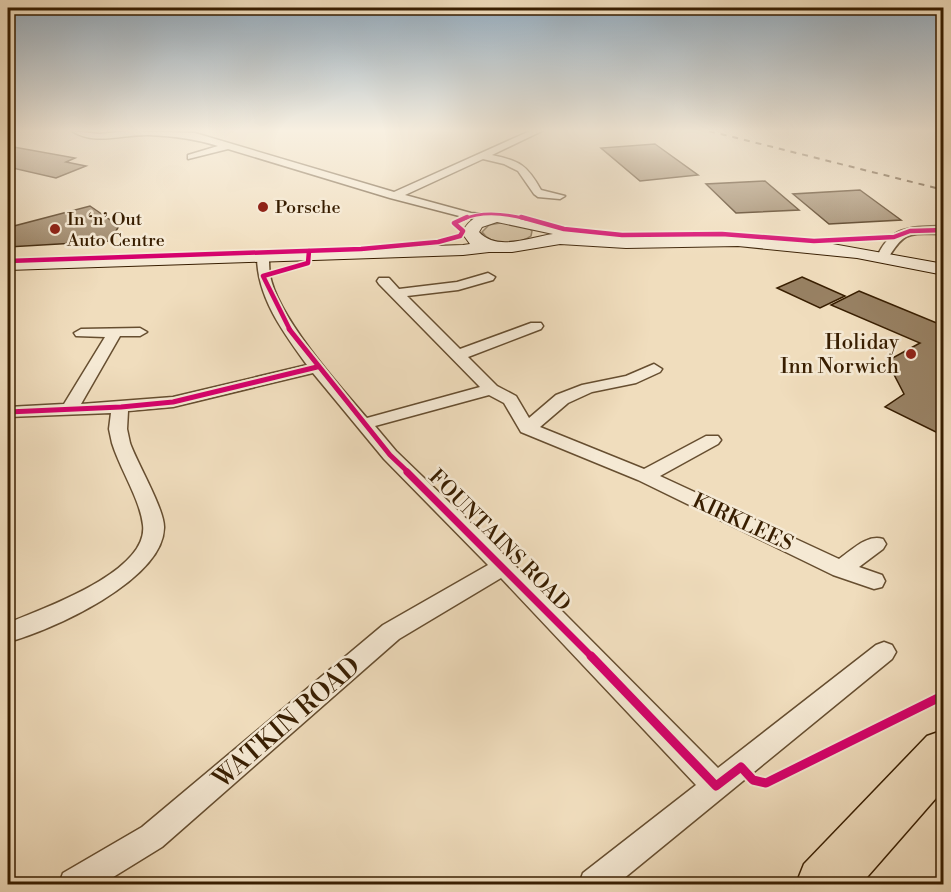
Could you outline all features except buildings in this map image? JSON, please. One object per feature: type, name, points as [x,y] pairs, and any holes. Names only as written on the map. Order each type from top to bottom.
[{"type":"highway","points":[[824,885],[944,752]]},
{"type":"street","points":[[318,173],[471,216],[517,219],[538,233],[560,239],[616,243],[641,241],[763,243],[883,257],[944,270]]},
{"type":"street","points":[[394,195],[444,173]]},
{"type":"street","points":[[527,173],[533,188],[539,194],[560,196]]},
{"type":"street","points":[[416,202],[458,221],[490,246]]},
{"type":"street","points":[[366,252],[438,245],[471,233],[474,225],[494,218]]},
{"type":"street","points":[[883,257],[886,246],[901,234],[944,230]]},
{"type":"street","points":[[8,265],[463,250],[490,246],[516,248],[538,233]]},
{"type":"street","name":"FOUNTAINS ROAD","points":[[263,256],[260,266],[281,315],[317,367],[390,455],[503,566],[716,786]]},
{"type":"street","points":[[398,293],[458,286],[488,277]]},
{"type":"street","points":[[384,281],[491,389],[510,400],[527,428],[562,399],[588,388],[630,380],[654,369]]},
{"type":"street","points":[[458,355],[536,326]]},
{"type":"street","points":[[69,410],[115,332]]},
{"type":"street","points":[[81,333],[140,332]]},
{"type":"street","points":[[8,412],[121,407],[173,402],[317,367]]},
{"type":"street","points":[[364,424],[491,389]]},
{"type":"street","points":[[8,633],[88,597],[127,573],[149,551],[154,527],[120,441],[117,417],[121,407]]},
{"type":"street","name":"KIRKLEES","points":[[527,428],[645,476],[841,569],[874,581]]},
{"type":"street","points":[[645,476],[712,440]]},
{"type":"street","points":[[841,569],[876,544]]},
{"type":"street","name":"WATKIN ROAD","points":[[74,885],[152,837],[391,632],[503,566]]},
{"type":"street","points":[[594,885],[884,652]]},
{"type":"shaded area","points":[[506,222],[527,226],[532,231],[531,236],[505,243],[492,240],[482,232],[489,225]]},
{"type":"railway","points":[[875,173],[944,190]]},
{"type":"cycle path","points":[[8,261],[361,249],[438,242],[460,236],[463,231],[454,223],[475,214],[516,216],[564,229],[622,235],[722,234],[814,241],[894,237],[910,231],[944,230]]},
{"type":"cycle path","points":[[309,251],[308,263],[263,276],[285,324],[317,367],[390,455],[552,615],[716,786],[741,767],[753,780],[766,783],[944,695]]},
{"type":"cycle path","points":[[8,412],[121,407],[173,402],[317,367]]},
{"type":"place","name":"Porsche","points":[[263,207]]},
{"type":"place","name":"In ‘n’ Out Auto Centre","points":[[55,229]]},
{"type":"place","name":"Holiday Inn Norwich","points":[[911,354]]}]
